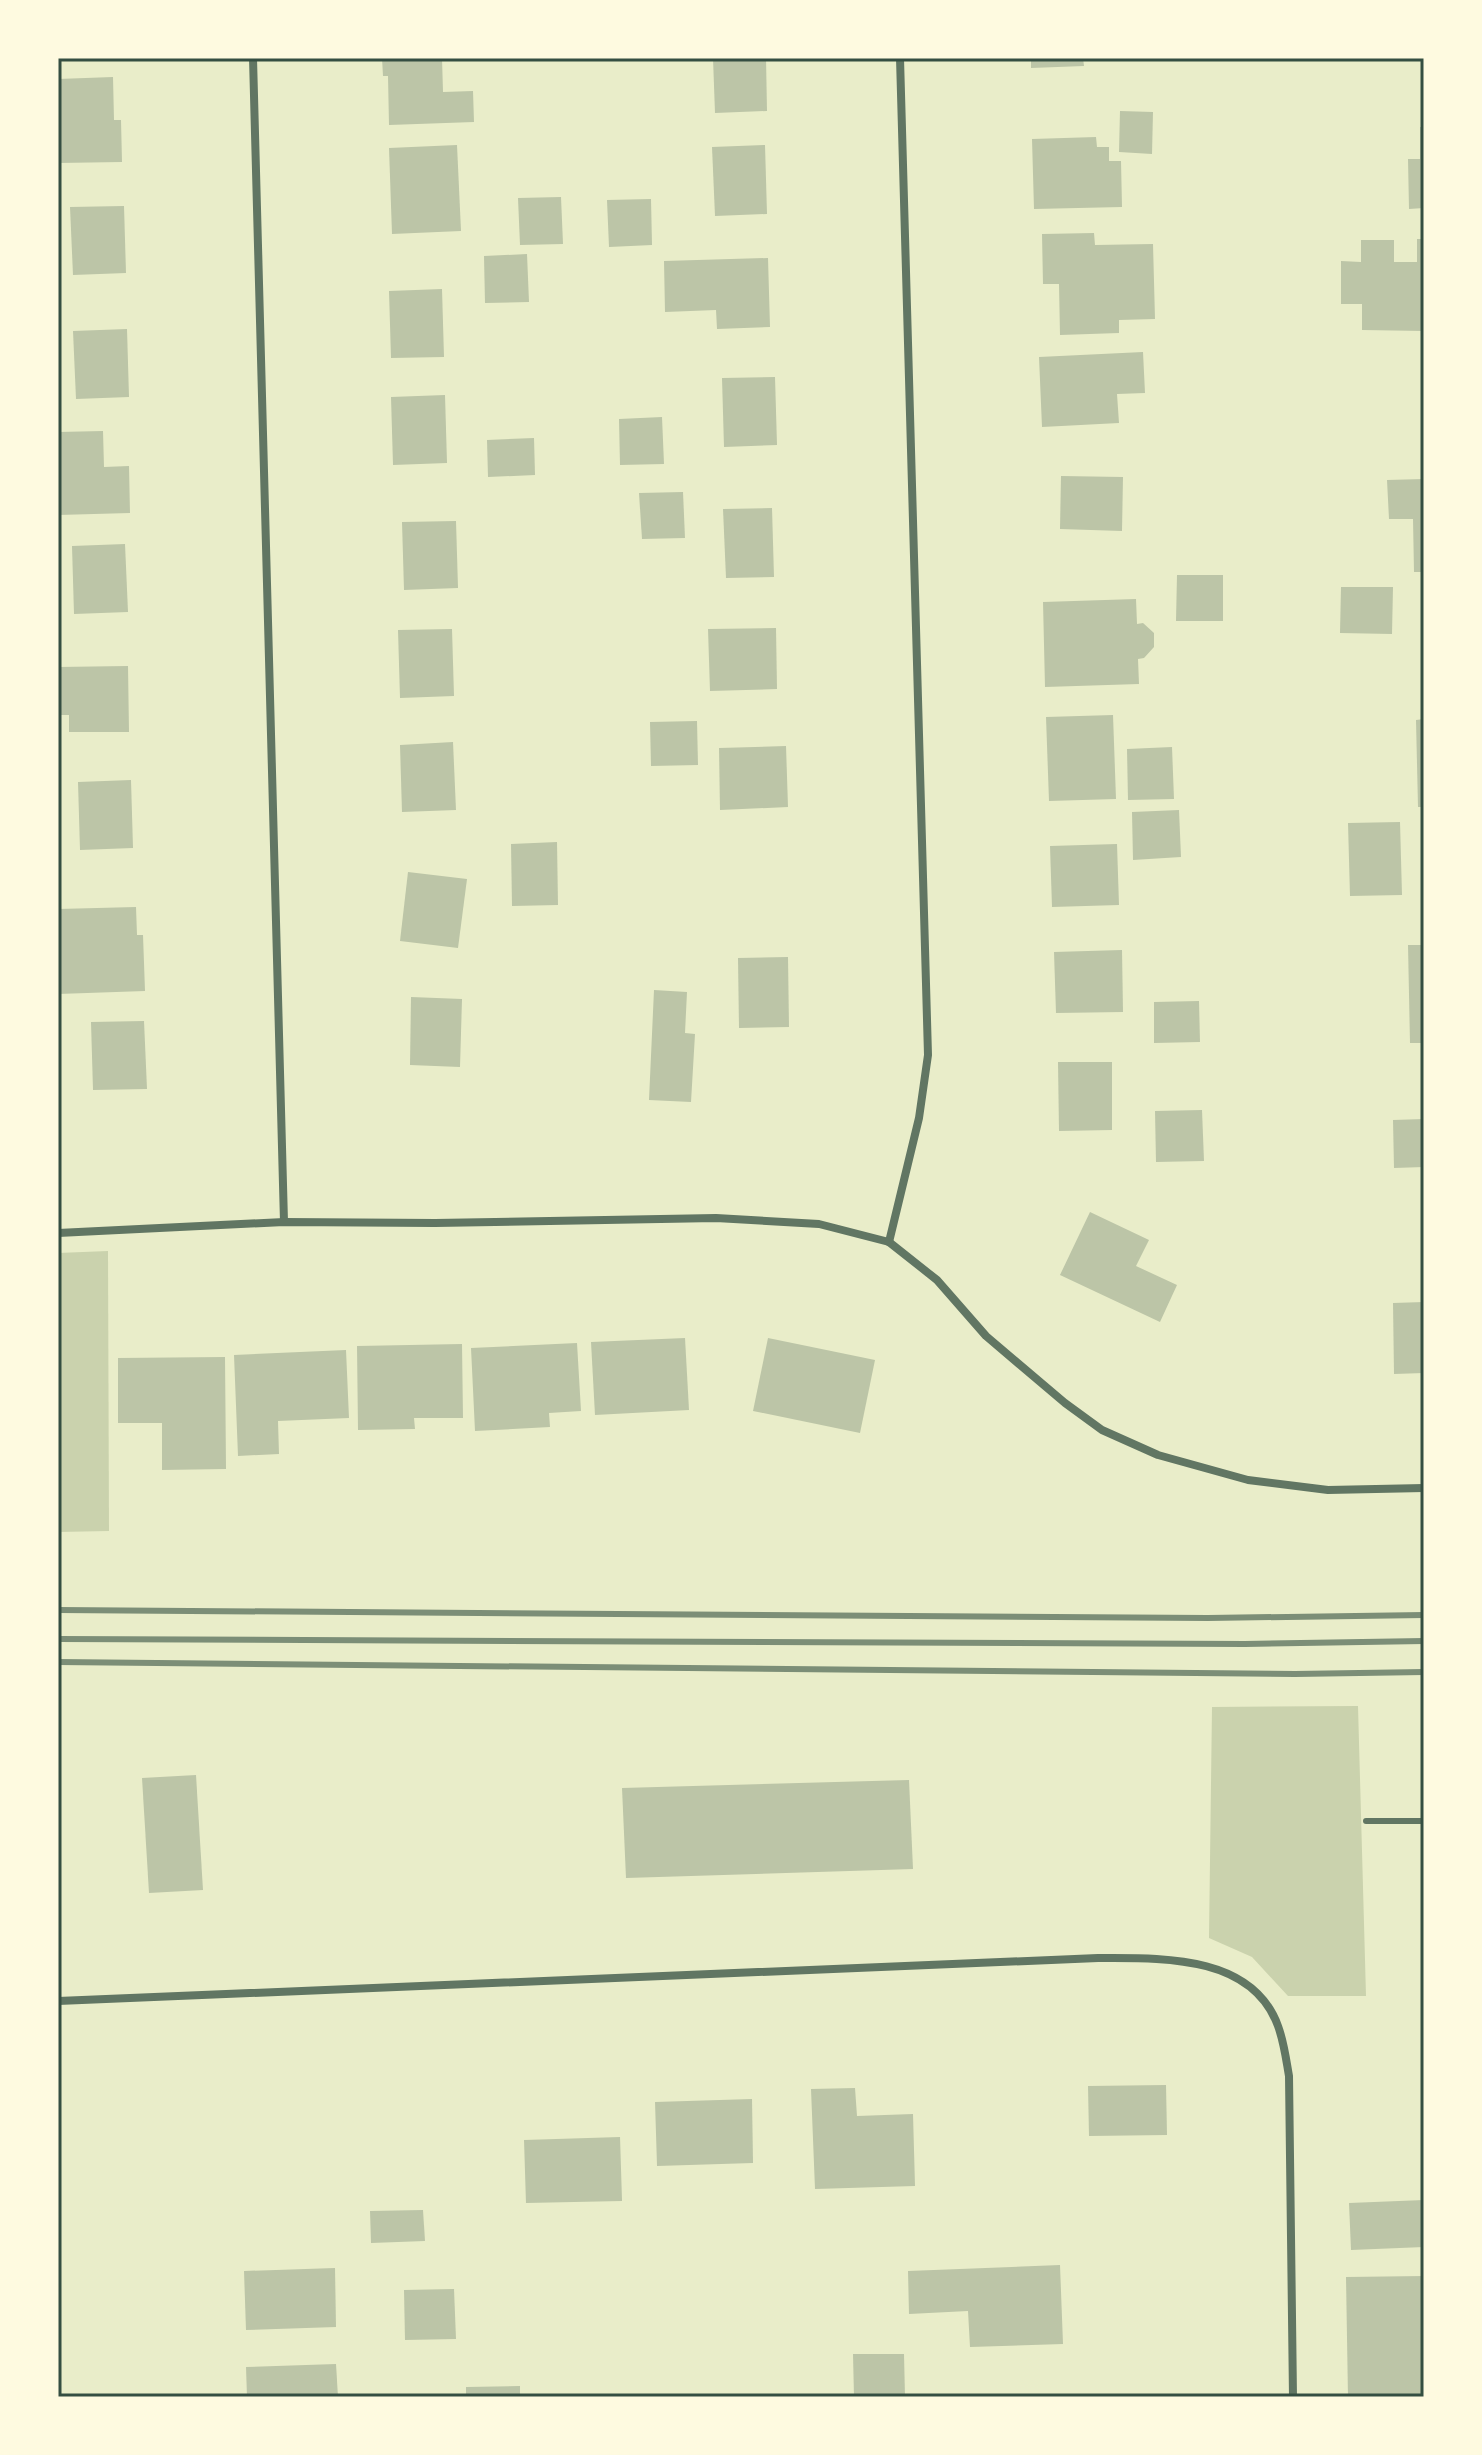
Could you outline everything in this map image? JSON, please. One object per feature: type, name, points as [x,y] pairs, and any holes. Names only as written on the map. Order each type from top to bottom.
[{"type":"street","points":[[253,58],[284,1222]]},
{"type":"street","points":[[889,1242],[919,1118],[928,1055],[900,58]]},
{"type":"street","points":[[58,1233],[284,1222],[716,1218],[819,1224],[889,1242],[937,1280],[986,1336],[1065,1403],[1102,1430],[1158,1455],[1248,1480],[1328,1490],[1424,1488]]},
{"type":"street","points":[[58,2001],[1098,1958],[1163,1958],[1198,1963],[1244,1983],[1264,2001],[1278,2024],[1289,2076],[1293,2397]]},
{"type":"lane","points":[[1366,1821],[1424,1821]]},
{"type":"green space","points":[[108,1251],[109,1531],[58,1532],[58,1253]]},
{"type":"green space","points":[[1358,1706],[1366,1996],[1288,1996],[1252,1957],[1209,1938],[1212,1707]]},
{"type":"building","points":[[382,58],[442,58],[443,92],[473,91],[474,122],[389,125],[388,76],[383,76]]},
{"type":"building","points":[[713,58],[766,58],[767,111],[715,113]]},
{"type":"building","points":[[1031,58],[1083,58],[1084,66],[1031,68]]},
{"type":"building","points":[[113,77],[114,120],[121,120],[122,162],[58,163],[58,79]]},
{"type":"building","points":[[1120,111],[1153,112],[1152,154],[1119,152]]},
{"type":"building","points":[[1420,127],[1424,127],[1424,208],[1409,209],[1408,159],[1420,159]]},
{"type":"building","points":[[1096,137],[1097,147],[1109,147],[1109,161],[1121,161],[1122,207],[1034,209],[1032,139]]},
{"type":"building","points":[[457,145],[461,231],[392,234],[389,148]]},
{"type":"building","points":[[765,145],[767,214],[715,216],[712,147]]},
{"type":"building","points":[[561,197],[563,244],[520,245],[518,198]]},
{"type":"building","points":[[651,199],[652,245],[609,247],[607,200]]},
{"type":"building","points":[[124,206],[126,273],[73,275],[70,207]]},
{"type":"building","points":[[1094,233],[1095,245],[1153,244],[1155,319],[1119,320],[1119,333],[1060,335],[1059,284],[1043,284],[1042,234]]},
{"type":"building","points":[[1417,239],[1424,239],[1424,331],[1362,330],[1362,304],[1341,304],[1341,261],[1361,262],[1361,240],[1394,240],[1394,262],[1417,262]]},
{"type":"building","points":[[527,254],[529,302],[485,303],[484,256]]},
{"type":"building","points":[[768,258],[770,327],[717,329],[716,310],[665,312],[664,261]]},
{"type":"building","points":[[442,289],[444,357],[391,358],[389,291]]},
{"type":"building","points":[[127,329],[129,397],[76,399],[73,331]]},
{"type":"building","points":[[1143,352],[1145,393],[1117,394],[1119,423],[1042,427],[1039,357]]},
{"type":"building","points":[[775,377],[777,445],[724,447],[722,378]]},
{"type":"building","points":[[445,395],[447,463],[393,465],[391,397]]},
{"type":"building","points":[[662,417],[664,464],[620,465],[619,419]]},
{"type":"building","points":[[103,431],[104,467],[129,466],[130,513],[58,515],[58,432]]},
{"type":"building","points":[[534,438],[535,475],[488,477],[487,440]]},
{"type":"building","points":[[1061,476],[1123,477],[1122,531],[1060,529]]},
{"type":"building","points":[[1424,479],[1424,572],[1414,572],[1413,519],[1389,519],[1387,480]]},
{"type":"building","points":[[683,492],[685,538],[642,539],[639,493]]},
{"type":"building","points":[[772,508],[774,577],[726,578],[723,509]]},
{"type":"building","points":[[456,521],[458,588],[404,590],[402,522]]},
{"type":"building","points":[[125,544],[128,612],[74,614],[72,546]]},
{"type":"building","points":[[1177,575],[1223,575],[1223,621],[1176,621]]},
{"type":"building","points":[[1341,587],[1393,587],[1392,634],[1340,633]]},
{"type":"building","points":[[1136,599],[1137,624],[1143,623],[1154,633],[1154,647],[1144,658],[1138,659],[1139,684],[1045,687],[1043,602]]},
{"type":"building","points":[[776,628],[777,689],[710,691],[708,629]]},
{"type":"building","points":[[452,629],[454,696],[400,698],[398,630]]},
{"type":"building","points":[[128,666],[129,732],[69,732],[69,715],[58,715],[58,667]]},
{"type":"building","points":[[1113,715],[1116,799],[1049,801],[1046,717]]},
{"type":"building","points":[[1424,719],[1424,807],[1418,807],[1416,720]]},
{"type":"building","points":[[697,721],[698,765],[651,766],[650,722]]},
{"type":"building","points":[[453,742],[456,810],[402,812],[400,745]]},
{"type":"building","points":[[786,746],[788,807],[720,810],[719,748]]},
{"type":"building","points":[[1172,747],[1174,799],[1128,800],[1127,749]]},
{"type":"building","points":[[131,780],[133,848],[80,850],[78,782]]},
{"type":"building","points":[[1179,810],[1181,857],[1133,860],[1132,812]]},
{"type":"building","points":[[1400,822],[1402,895],[1350,896],[1348,823]]},
{"type":"building","points":[[557,842],[558,905],[512,906],[511,844]]},
{"type":"building","points":[[1117,844],[1119,905],[1052,907],[1050,846]]},
{"type":"building","points":[[408,872],[467,879],[458,948],[400,941]]},
{"type":"building","points":[[136,907],[137,935],[143,935],[145,991],[58,994],[58,909]]},
{"type":"building","points":[[1408,945],[1424,945],[1424,1043],[1410,1043]]},
{"type":"building","points":[[1122,950],[1123,1012],[1056,1013],[1054,952]]},
{"type":"building","points":[[788,957],[789,1027],[739,1028],[738,958]]},
{"type":"building","points":[[654,990],[687,992],[685,1033],[695,1034],[691,1102],[649,1100]]},
{"type":"building","points":[[411,997],[462,999],[460,1067],[410,1065]]},
{"type":"building","points":[[1199,1001],[1200,1042],[1154,1043],[1154,1002]]},
{"type":"building","points":[[144,1021],[147,1089],[93,1090],[91,1022]]},
{"type":"building","points":[[1058,1062],[1112,1062],[1112,1130],[1059,1131]]},
{"type":"building","points":[[1202,1110],[1204,1161],[1156,1162],[1155,1111]]},
{"type":"building","points":[[1424,1119],[1424,1167],[1394,1168],[1393,1120]]},
{"type":"building","points":[[1090,1212],[1149,1240],[1136,1266],[1177,1285],[1160,1322],[1060,1275]]},
{"type":"building","points":[[1424,1302],[1424,1373],[1394,1374],[1393,1303]]},
{"type":"building","points":[[685,1338],[689,1410],[595,1415],[591,1342]]},
{"type":"building","points":[[768,1338],[875,1360],[860,1433],[753,1411]]},
{"type":"building","points":[[577,1343],[581,1411],[549,1413],[550,1427],[475,1431],[471,1348]]},
{"type":"building","points":[[462,1344],[463,1418],[414,1418],[415,1429],[358,1430],[357,1346]]},
{"type":"building","points":[[346,1350],[349,1418],[278,1421],[279,1454],[238,1456],[234,1355]]},
{"type":"building","points":[[225,1357],[226,1469],[162,1470],[162,1423],[118,1423],[118,1358]]},
{"type":"building","points":[[196,1775],[203,1890],[149,1893],[142,1778]]},
{"type":"building","points":[[909,1780],[913,1869],[626,1878],[622,1788]]},
{"type":"building","points":[[1166,2085],[1167,2135],[1089,2136],[1088,2086]]},
{"type":"building","points":[[855,2088],[857,2116],[913,2114],[915,2186],[815,2189],[811,2089]]},
{"type":"building","points":[[752,2099],[753,2163],[657,2166],[655,2102]]},
{"type":"building","points":[[620,2137],[622,2201],[526,2203],[524,2140]]},
{"type":"building","points":[[1424,2200],[1424,2247],[1351,2250],[1349,2203]]},
{"type":"building","points":[[423,2210],[425,2241],[371,2243],[370,2211]]},
{"type":"building","points":[[1060,2265],[1063,2344],[970,2347],[968,2311],[909,2314],[908,2271]]},
{"type":"building","points":[[335,2268],[336,2327],[246,2330],[244,2271]]},
{"type":"building","points":[[1424,2276],[1424,2397],[1348,2397],[1346,2277]]},
{"type":"building","points":[[454,2289],[456,2339],[405,2340],[404,2290]]},
{"type":"building","points":[[853,2354],[904,2354],[905,2397],[854,2397]]},
{"type":"building","points":[[336,2364],[338,2397],[247,2397],[246,2367]]},
{"type":"building","points":[[520,2386],[520,2397],[466,2397],[466,2387]]},
{"type":"railway","points":[[58,1610],[1208,1618],[1424,1615]]},
{"type":"railway","points":[[58,1639],[1245,1644],[1424,1641]]},
{"type":"railway","points":[[58,1662],[1295,1674],[1424,1672]]}]
